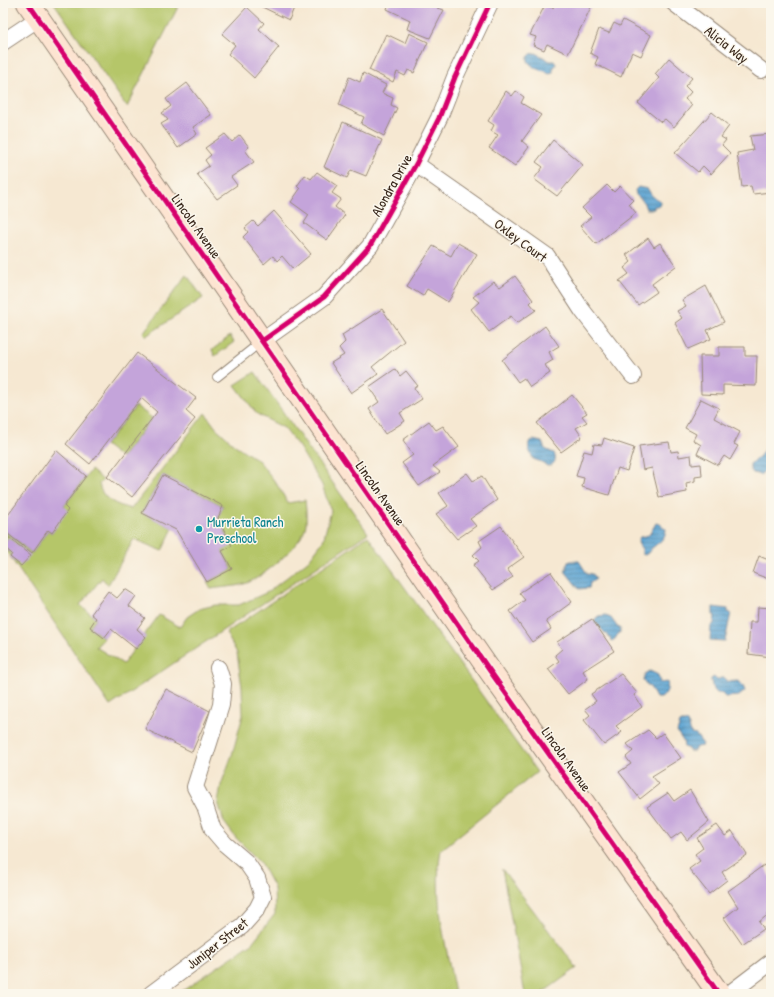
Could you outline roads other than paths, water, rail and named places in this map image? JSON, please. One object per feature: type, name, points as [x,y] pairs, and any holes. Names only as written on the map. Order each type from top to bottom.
[{"type":"street","name":"Alondra Drive","points":[[262,341],[324,297],[370,246],[440,118],[455,77],[490,3]]},
{"type":"street","name":"Alicia Way","points":[[674,3],[761,70]]},
{"type":"street","points":[[3,42],[33,10]]},
{"type":"street","name":"Lincoln Avenue","points":[[33,10],[490,671],[719,994]]},
{"type":"street","name":"Oxley Court","points":[[416,164],[547,256],[582,310],[633,376]]},
{"type":"street","name":"Juniper Street","points":[[151,994],[242,926],[257,909],[263,897],[257,878],[246,862],[225,844],[213,830],[205,806],[196,787],[221,705],[223,684],[218,668]]},
{"type":"street","points":[[729,994],[771,962]]},
{"type":"lane","points":[[217,377],[262,341]]},
{"type":"water","points":[[536,53],[550,61],[554,61],[556,64],[553,72],[550,74],[547,73],[546,71],[536,68],[528,61],[528,57],[531,54]]},
{"type":"water","points":[[638,187],[648,189],[656,199],[660,200],[660,204],[654,206],[654,209],[646,209],[643,201],[636,195],[635,190]]},
{"type":"water","points":[[533,440],[542,442],[545,449],[554,453],[554,463],[547,466],[542,462],[533,459],[528,447],[529,442]]},
{"type":"water","points":[[771,447],[771,465],[760,475],[753,473],[750,469],[750,464],[760,456],[765,448]]},
{"type":"water","points":[[656,523],[660,524],[666,529],[664,537],[648,553],[645,555],[642,554],[642,549],[638,543],[638,540],[640,537],[649,535]]},
{"type":"water","points":[[579,561],[588,575],[591,573],[591,575],[593,574],[596,579],[590,583],[589,588],[579,589],[565,571],[567,570],[566,568],[568,562]]},
{"type":"water","points":[[713,607],[728,609],[728,612],[731,613],[725,641],[710,640],[711,626],[714,624],[715,615],[713,615]]},
{"type":"water","points":[[606,615],[611,618],[617,627],[620,627],[620,633],[612,641],[595,622],[595,619],[598,616]]},
{"type":"water","points":[[650,671],[658,675],[660,683],[667,682],[667,691],[661,698],[656,698],[650,687],[643,681],[645,674]]},
{"type":"water","points":[[714,677],[717,680],[725,678],[726,681],[739,681],[745,691],[739,696],[725,697],[713,689],[711,679]]},
{"type":"water","points":[[687,722],[691,734],[696,735],[703,744],[702,746],[696,747],[694,751],[689,751],[684,747],[683,741],[677,732],[680,723]]},
{"type":"place","name":"Murrieta Ranch Preschool","points":[[199,529]]}]
